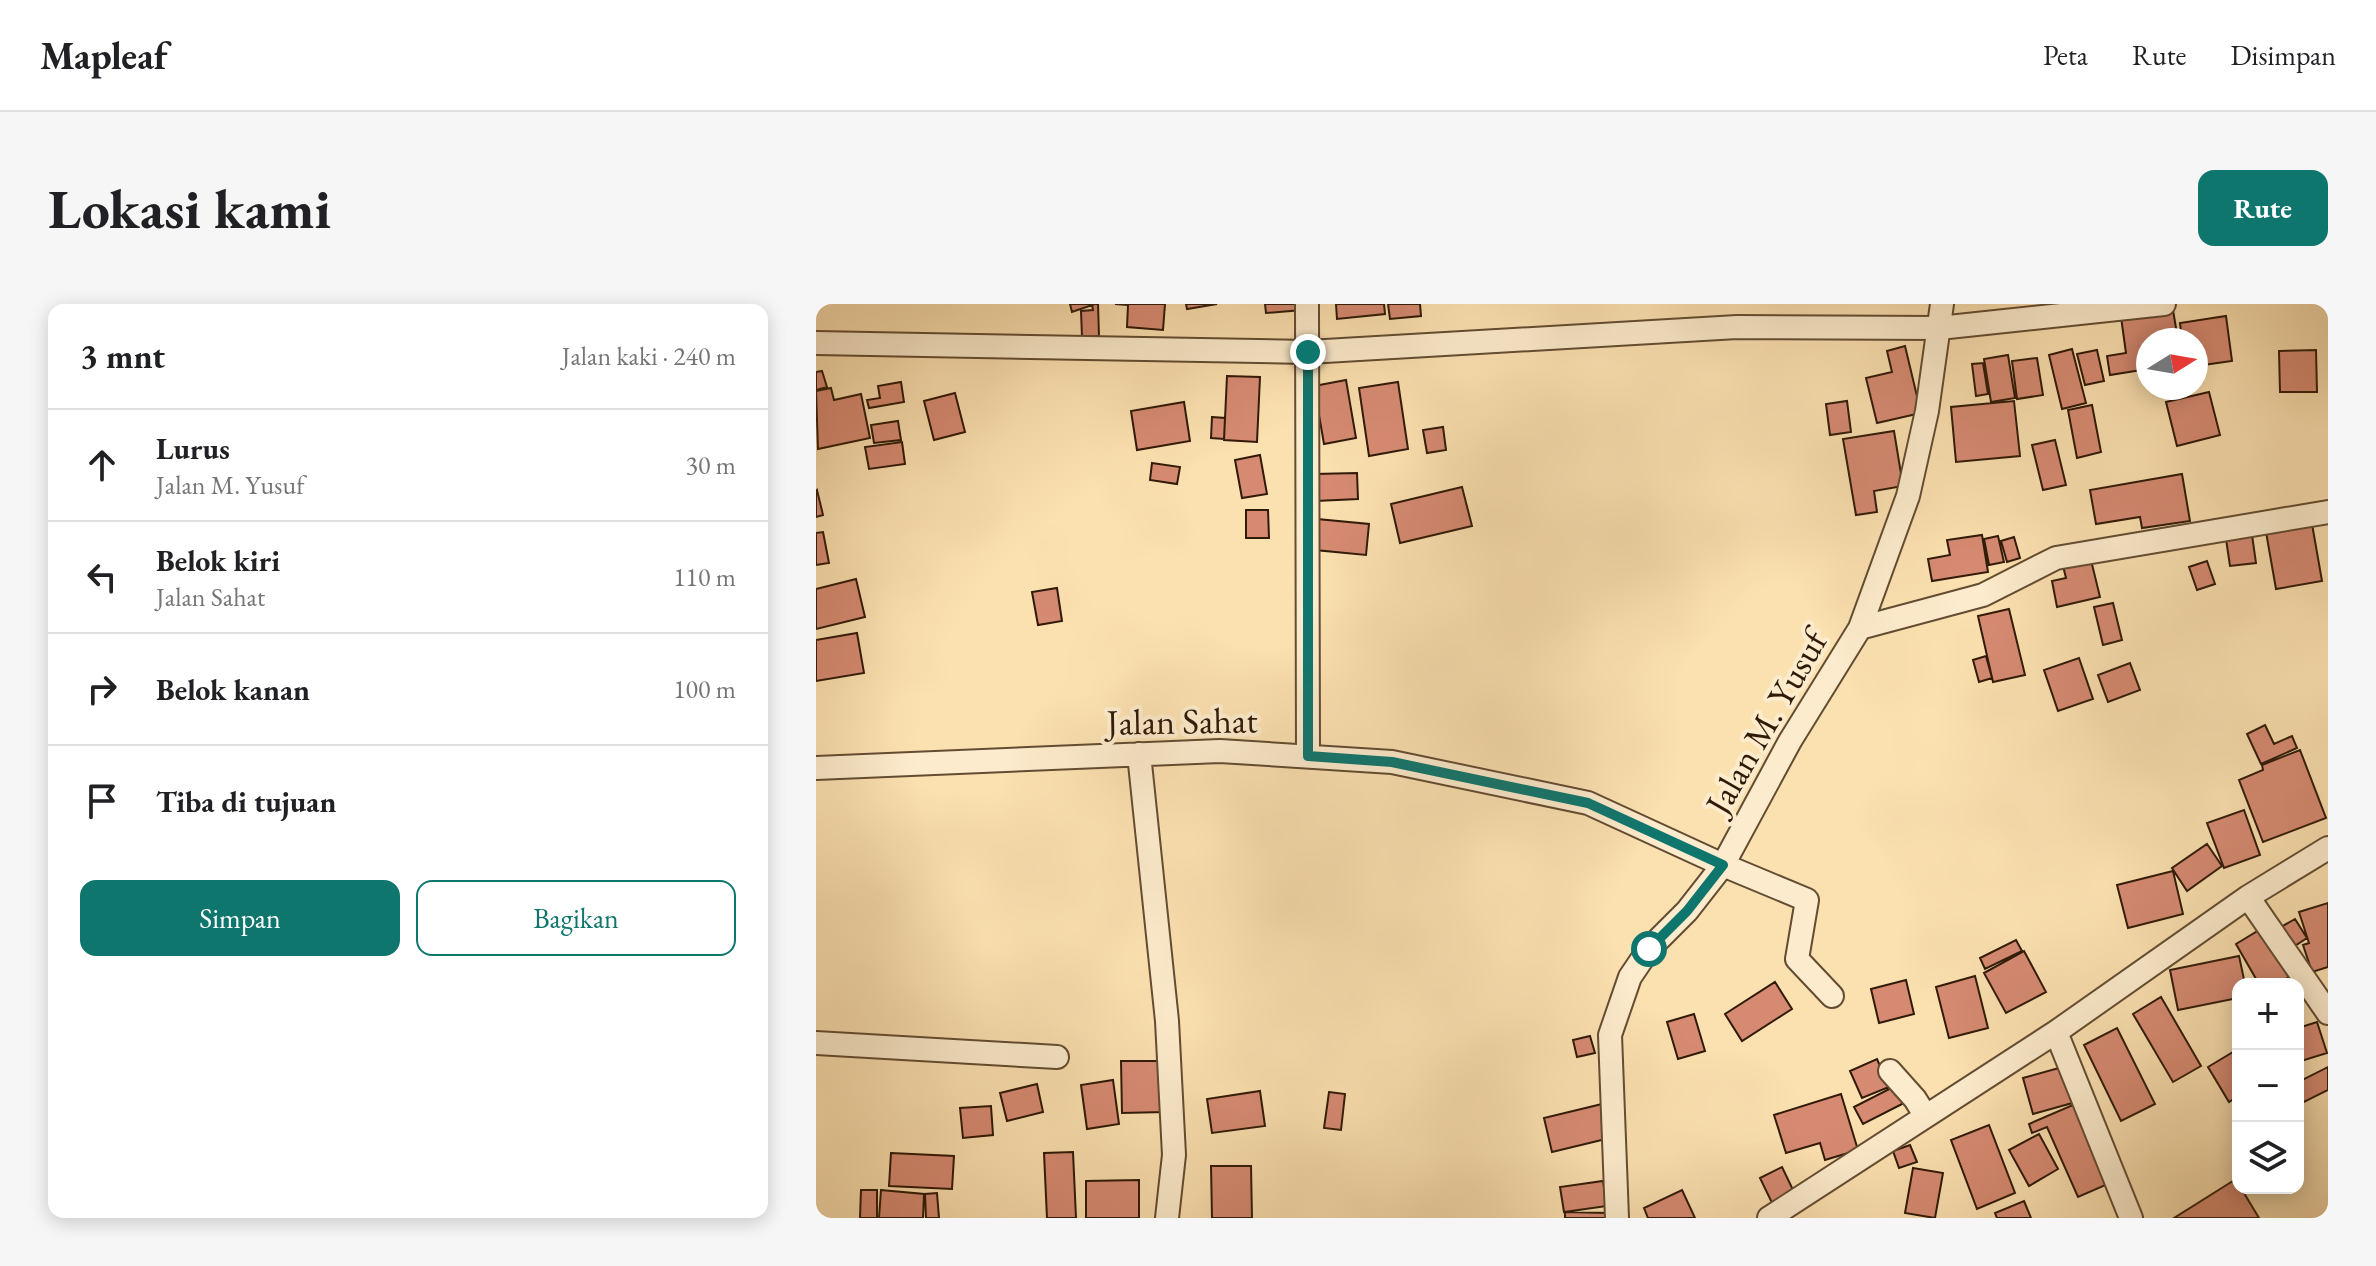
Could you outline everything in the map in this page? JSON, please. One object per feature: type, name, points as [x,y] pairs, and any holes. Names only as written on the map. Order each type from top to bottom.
[{"type":"street","points":[[1307,304],[1308,756]]},
{"type":"street","name":"Jalan M. Yusuf","points":[[1617,1218],[1610,1035],[1630,977],[1642,958],[1687,911],[1723,865],[1790,741],[1860,628],[1908,496],[1927,411],[1942,304]]},
{"type":"street","points":[[816,343],[1308,352],[1737,327],[1939,328],[2164,304]]},
{"type":"street","points":[[1860,628],[1983,595],[2056,558],[2328,512]]},
{"type":"street","name":"Jalan Sahat","points":[[816,768],[1220,751],[1392,762],[1588,803],[1807,900],[1797,959],[1832,996]]},
{"type":"street","points":[[1139,754],[1167,1021],[1174,1155],[1167,1218]]},
{"type":"street","points":[[1769,1218],[2056,1032],[2248,897],[2328,848]]},
{"type":"street","points":[[2248,897],[2328,1013]]},
{"type":"street","points":[[2056,1032],[2131,1218]]},
{"type":"street","points":[[816,1043],[1057,1057]]},
{"type":"street","points":[[1890,1071],[1925,1115]]},
{"type":"building","points":[[1070,304],[1095,304],[1072,312]]},
{"type":"building","points":[[1092,304],[1098,304],[1099,336],[1082,337],[1081,311],[1093,310]]},
{"type":"building","points":[[1115,304],[1165,304],[1163,330],[1127,327],[1128,305]]},
{"type":"building","points":[[1186,304],[1217,304],[1187,309]]},
{"type":"building","points":[[1265,304],[1301,304],[1302,310],[1266,313]]},
{"type":"building","points":[[1336,304],[1384,304],[1385,314],[1337,319]]},
{"type":"building","points":[[1388,304],[1420,304],[1421,316],[1390,319]]},
{"type":"building","points":[[2173,310],[2176,328],[2136,328],[2136,371],[2110,375],[2107,356],[2126,353],[2121,317]]},
{"type":"building","points":[[2226,316],[2232,361],[2208,364],[2208,328],[2181,328],[2180,323]]},
{"type":"building","points":[[1905,346],[1921,413],[1877,423],[1866,378],[1892,372],[1887,351]]},
{"type":"building","points":[[2072,349],[2086,403],[2062,409],[2049,355]]},
{"type":"building","points":[[2097,350],[2104,381],[2085,385],[2077,354]]},
{"type":"building","points":[[2316,350],[2317,392],[2280,392],[2279,351]]},
{"type":"building","points":[[2008,355],[2015,398],[1991,402],[1984,359]]},
{"type":"building","points":[[2037,358],[2043,395],[2017,399],[2012,361]]},
{"type":"building","points":[[1983,363],[1988,394],[1976,396],[1972,364]]},
{"type":"building","points":[[822,371],[827,387],[816,390],[816,372]]},
{"type":"building","points":[[1227,376],[1260,377],[1257,442],[1224,440]]},
{"type":"building","points":[[1346,380],[1356,438],[1324,444],[1314,386]]},
{"type":"building","points":[[901,382],[904,402],[869,408],[867,400],[880,398],[878,386]]},
{"type":"building","points":[[1398,382],[1408,449],[1369,456],[1359,388]]},
{"type":"building","points":[[831,388],[834,400],[861,394],[870,438],[818,449],[816,391]]},
{"type":"building","points":[[2208,392],[2220,435],[2177,446],[2166,402],[2208,400]]},
{"type":"building","points":[[955,393],[965,432],[934,440],[924,401]]},
{"type":"building","points":[[1847,401],[1851,432],[1830,435],[1826,404]]},
{"type":"building","points":[[2014,401],[2020,456],[1956,462],[1951,407]]},
{"type":"building","points":[[1184,402],[1190,441],[1137,450],[1131,411]]},
{"type":"building","points":[[2092,405],[2101,452],[2077,458],[2068,410]]},
{"type":"building","points":[[1212,417],[1225,418],[1224,439],[1211,438]]},
{"type":"building","points":[[898,421],[901,440],[874,443],[871,425]]},
{"type":"building","points":[[1443,427],[1446,450],[1427,453],[1423,430]]},
{"type":"building","points":[[1894,431],[1903,486],[1874,491],[1877,512],[1856,515],[1843,439]]},
{"type":"building","points":[[2055,440],[2066,485],[2043,490],[2032,445]]},
{"type":"building","points":[[902,442],[905,464],[869,469],[865,447]]},
{"type":"building","points":[[1260,455],[1267,494],[1242,498],[1235,460]]},
{"type":"building","points":[[1152,463],[1180,467],[1177,484],[1150,480]]},
{"type":"building","points":[[1357,473],[1358,499],[1316,501],[1314,474]]},
{"type":"building","points":[[2182,474],[2190,521],[2142,528],[2140,517],[2096,524],[2090,490]]},
{"type":"building","points":[[1462,487],[1472,526],[1400,543],[1391,504]]},
{"type":"building","points":[[816,491],[823,515],[816,517]]},
{"type":"building","points":[[1246,510],[1268,510],[1269,538],[1246,538]]},
{"type":"building","points":[[1317,519],[1369,524],[1366,555],[1315,550]]},
{"type":"building","points":[[2312,524],[2322,581],[2276,589],[2266,532]]},
{"type":"building","points":[[823,532],[829,563],[816,565],[816,533]]},
{"type":"building","points":[[1982,535],[1988,572],[1932,581],[1928,559],[1950,555],[1947,540]]},
{"type":"building","points":[[2252,535],[2256,563],[2230,566],[2226,539]]},
{"type":"building","points":[[1998,536],[2004,562],[1989,565],[1984,539]]},
{"type":"building","points":[[2014,537],[2020,558],[2007,562],[2001,541]]},
{"type":"building","points":[[2090,556],[2100,597],[2057,607],[2052,581],[2066,578],[2062,562]]},
{"type":"building","points":[[2207,561],[2215,584],[2197,590],[2189,567]]},
{"type":"building","points":[[856,579],[865,617],[816,629],[816,589]]},
{"type":"building","points":[[1057,588],[1062,621],[1038,625],[1032,592]]},
{"type":"building","points":[[2113,603],[2122,640],[2103,645],[2094,607]]},
{"type":"building","points":[[2009,609],[2025,675],[1993,682],[1978,616]]},
{"type":"building","points":[[857,633],[864,673],[816,681],[816,640]]},
{"type":"building","points":[[1986,656],[1992,678],[1979,682],[1973,660]]},
{"type":"building","points":[[2079,658],[2093,699],[2058,711],[2044,670]]},
{"type":"building","points":[[2130,663],[2140,690],[2108,702],[2098,675]]},
{"type":"building","points":[[2265,725],[2274,744],[2292,736],[2297,748],[2261,764],[2247,734]]},
{"type":"building","points":[[2300,750],[2326,818],[2263,842],[2239,780],[2263,770],[2262,765]]},
{"type":"building","points":[[2244,810],[2260,855],[2224,868],[2207,823]]},
{"type":"building","points":[[2207,844],[2222,866],[2187,891],[2172,868]]},
{"type":"building","points":[[2173,871],[2183,914],[2128,928],[2117,885]]},
{"type":"building","points":[[2328,903],[2328,967],[2312,972],[2303,945],[2309,943],[2299,912]]},
{"type":"building","points":[[2295,919],[2307,938],[2293,947],[2281,927]]},
{"type":"building","points":[[2261,929],[2289,977],[2256,978],[2236,944]]},
{"type":"building","points":[[2016,940],[2022,951],[1985,969],[1980,958]]},
{"type":"building","points":[[2024,951],[2046,992],[2006,1013],[1984,973]]},
{"type":"building","points":[[2239,956],[2244,978],[2232,978],[2232,999],[2178,1010],[2170,970]]},
{"type":"building","points":[[1975,976],[1988,1028],[1949,1038],[1936,987]]},
{"type":"building","points":[[1906,980],[1914,1014],[1879,1023],[1871,989]]},
{"type":"building","points":[[1775,982],[1792,1009],[1742,1041],[1725,1014]]},
{"type":"building","points":[[2161,997],[2201,1066],[2173,1082],[2133,1014]]},
{"type":"building","points":[[1694,1014],[1705,1051],[1678,1059],[1667,1022]]},
{"type":"building","points":[[2317,1022],[2327,1053],[2304,1060],[2304,1026]]},
{"type":"building","points":[[2117,1028],[2155,1104],[2121,1121],[2084,1045]]},
{"type":"building","points":[[1590,1036],[1595,1053],[1577,1057],[1573,1040]]},
{"type":"building","points":[[2232,1053],[2232,1100],[2229,1102],[2208,1067]]},
{"type":"building","points":[[1877,1059],[1889,1087],[1862,1098],[1850,1071]]},
{"type":"building","points":[[1121,1061],[1164,1061],[1165,1112],[1122,1113]]},
{"type":"building","points":[[2066,1066],[2076,1102],[2033,1114],[2023,1078]]},
{"type":"building","points":[[2328,1067],[2328,1090],[2304,1102],[2304,1079]]},
{"type":"building","points":[[1113,1080],[1119,1124],[1087,1129],[1081,1085]]},
{"type":"building","points":[[1037,1084],[1043,1112],[1007,1121],[1000,1093]]},
{"type":"building","points":[[1895,1086],[1904,1103],[1863,1124],[1854,1107]]},
{"type":"building","points":[[1260,1091],[1265,1126],[1212,1133],[1207,1099]]},
{"type":"building","points":[[1329,1092],[1345,1094],[1341,1130],[1324,1128]]},
{"type":"building","points":[[1841,1094],[1858,1150],[1825,1160],[1820,1143],[1786,1153],[1774,1115]]},
{"type":"building","points":[[2082,1101],[2117,1180],[2078,1197],[2047,1127],[2032,1133],[2029,1124]]},
{"type":"building","points":[[1602,1104],[1610,1138],[1552,1152],[1544,1118]]},
{"type":"building","points":[[991,1106],[993,1135],[963,1138],[960,1108]]},
{"type":"building","points":[[1989,1125],[2015,1193],[1977,1209],[1951,1140]]},
{"type":"building","points":[[2039,1134],[2058,1169],[2029,1186],[2009,1150]]},
{"type":"building","points":[[1910,1145],[1917,1162],[1899,1168],[1893,1151]]},
{"type":"building","points":[[1073,1152],[1076,1218],[1047,1218],[1044,1153]]},
{"type":"building","points":[[891,1153],[954,1156],[952,1189],[889,1186]]},
{"type":"building","points":[[1211,1166],[1251,1166],[1252,1218],[1212,1218]]},
{"type":"building","points":[[1782,1167],[1795,1194],[1773,1205],[1760,1178]]},
{"type":"building","points":[[1913,1168],[1943,1173],[1935,1218],[1905,1213]]},
{"type":"building","points":[[1139,1180],[1139,1218],[1086,1218],[1086,1181]]},
{"type":"building","points":[[1603,1181],[1607,1206],[1564,1212],[1560,1187]]},
{"type":"building","points":[[2232,1182],[2232,1194],[2245,1194],[2259,1218],[2174,1218]]},
{"type":"building","points":[[861,1190],[877,1190],[877,1218],[860,1218]]},
{"type":"building","points":[[881,1190],[924,1194],[923,1218],[879,1218]]},
{"type":"building","points":[[1682,1190],[1695,1218],[1648,1218],[1644,1208]]},
{"type":"building","points":[[937,1193],[939,1218],[926,1218],[925,1194]]},
{"type":"building","points":[[2024,1201],[2031,1218],[1997,1218],[1995,1213]]},
{"type":"building","points":[[1565,1212],[1608,1213],[1608,1218],[1565,1218]]},
{"type":"route","points":[[1308,352],[1308,756],[1392,762],[1588,803],[1723,865],[1687,911],[1649,949]]}]
